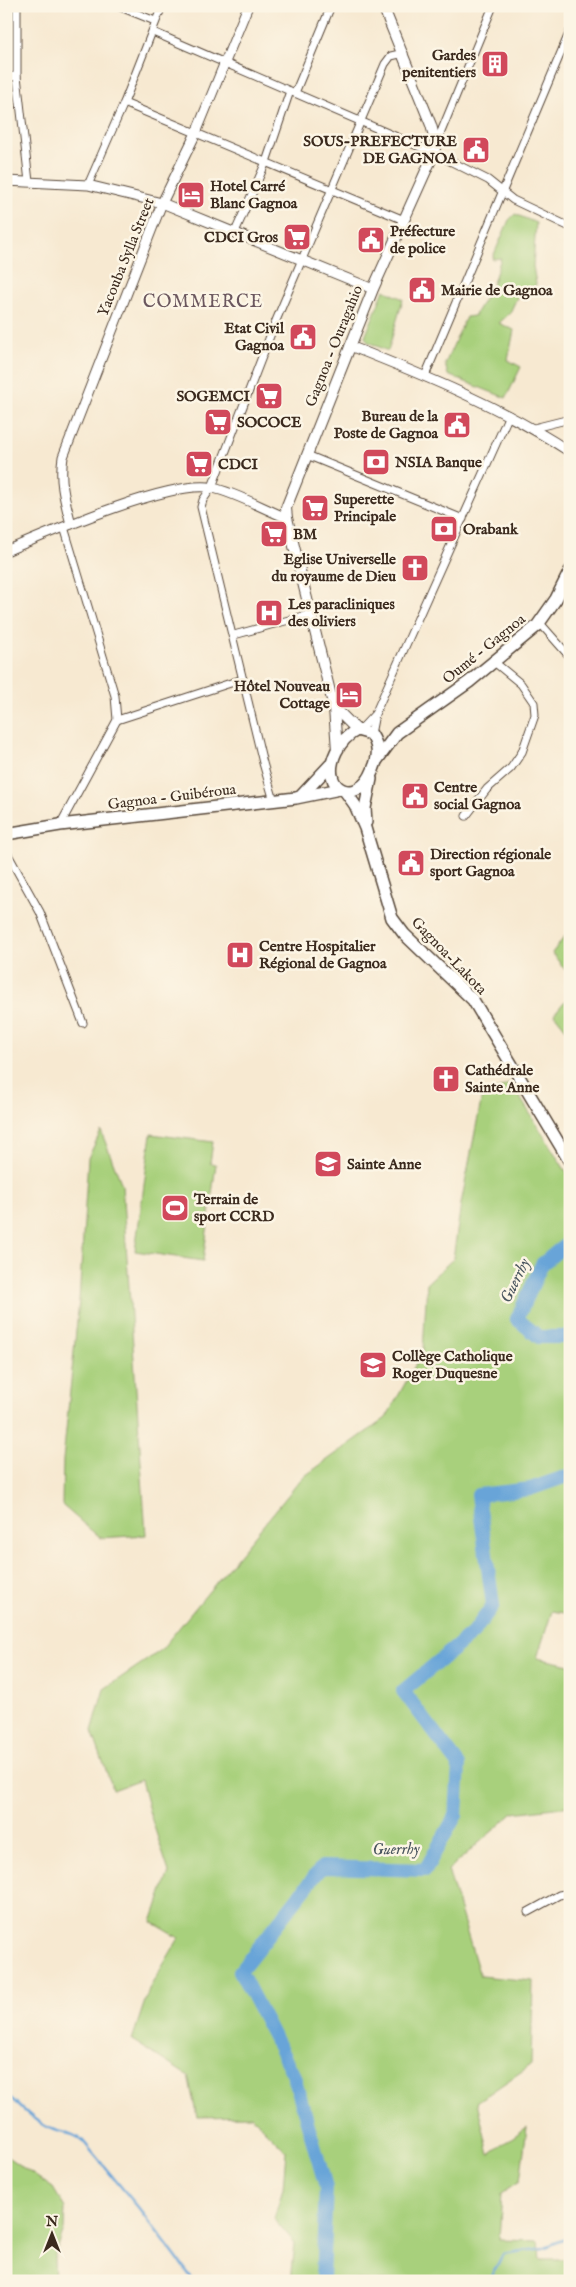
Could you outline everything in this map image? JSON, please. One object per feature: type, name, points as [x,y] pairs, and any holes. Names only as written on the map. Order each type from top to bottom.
[{"type":"main road","points":[[383,6],[404,53],[431,125],[435,148]]},
{"type":"main road","name":"Gagnoa - Ouragahio","points":[[337,750],[334,708],[286,508],[373,289],[435,148]]},
{"type":"main road","name":"Oumé - Gagnoa","points":[[377,760],[397,733],[469,682],[540,623],[556,599],[570,571]]},
{"type":"main road","points":[[334,708],[358,730],[372,734],[397,733]]},
{"type":"main road","points":[[299,797],[330,765],[342,742],[358,730]]},
{"type":"main road","points":[[330,765],[333,780],[343,790],[360,788],[372,773],[377,760],[378,745],[372,734]]},
{"type":"main road","name":"Gagnoa-Lakota","points":[[369,841],[365,808],[372,773]]},
{"type":"main road","name":"Gagnoa - Guibéroua","points":[[6,834],[60,825],[274,801],[343,790]]},
{"type":"main road","name":"Gagnoa-Lakota","points":[[343,790],[361,818],[392,918],[404,934],[473,1000],[570,1162]]},
{"type":"street","points":[[17,6],[17,76],[29,182]]},
{"type":"street","points":[[118,6],[155,21]]},
{"type":"street","points":[[88,185],[124,103],[162,6]]},
{"type":"street","name":"Yacouba Sylla Street","points":[[67,526],[60,472],[63,457],[162,203],[196,132],[248,6]]},
{"type":"street","points":[[235,232],[330,6]]},
{"type":"street","points":[[435,148],[492,6]]},
{"type":"street","points":[[425,376],[570,31]]},
{"type":"street","points":[[153,32],[361,121],[435,148],[488,180],[503,194],[570,227]]},
{"type":"street","points":[[274,801],[242,679],[234,635],[202,507],[203,500],[212,487],[276,323],[385,64],[391,56],[404,53]]},
{"type":"street","points":[[6,77],[17,76]]},
{"type":"street","points":[[124,103],[404,220]]},
{"type":"street","points":[[6,181],[88,185],[162,203],[373,289]]},
{"type":"street","points":[[350,346],[425,376],[509,415],[534,428],[570,452]]},
{"type":"street","points":[[372,734],[374,714],[509,415]]},
{"type":"street","points":[[534,428],[570,418]]},
{"type":"street","points":[[307,455],[463,519]]},
{"type":"street","points":[[6,551],[67,526],[147,498],[174,491],[212,487],[287,518]]},
{"type":"street","points":[[60,825],[116,720],[115,696],[67,526]]},
{"type":"street","points":[[234,635],[311,614]]},
{"type":"street","points":[[540,623],[570,657]]},
{"type":"street","points":[[466,816],[487,789],[512,768],[522,752],[535,715],[534,703],[521,684],[493,661]]},
{"type":"street","points":[[116,720],[242,679]]},
{"type":"street","points":[[358,730],[374,714]]},
{"type":"street","points":[[6,851],[40,912],[83,1023]]},
{"type":"street","points":[[528,1912],[559,1895],[570,1893]]},
{"type":"green space","points":[[515,214],[536,223],[533,266],[536,284],[526,300],[518,295],[510,313],[499,323],[514,330],[508,360],[521,367],[506,398],[448,375],[445,364],[466,317],[474,316],[492,286],[501,258],[492,259],[509,220]]},
{"type":"green space","points":[[384,290],[403,299],[388,351],[368,342],[365,337]]},
{"type":"green space","points":[[570,930],[570,976],[552,953]]},
{"type":"green space","points":[[570,995],[570,1034],[554,1014]]},
{"type":"green space","points":[[511,1083],[570,1178],[570,1614],[552,1611],[537,1658],[570,1665],[570,1806],[513,1813],[448,1870],[480,1976],[533,1981],[531,2065],[477,2102],[489,2154],[527,2127],[520,2181],[502,2193],[499,2240],[538,2241],[540,2259],[570,2259],[570,2281],[291,2281],[295,2243],[274,2219],[283,2189],[286,2151],[251,2116],[197,2117],[188,2076],[132,2040],[149,1989],[179,1938],[152,1922],[169,1872],[141,1780],[113,1790],[92,1731],[104,1689],[160,1651],[302,1478],[386,1418],[423,1351],[427,1283],[453,1259],[461,1204],[482,1096]]},
{"type":"green space","points":[[101,1131],[122,1185],[146,1535],[100,1538],[62,1505],[63,1460],[79,1301],[88,1158]]},
{"type":"green space","name":"Terrain de sport CCRD","points":[[151,1134],[213,1142],[210,1163],[216,1164],[203,1261],[135,1251]]},
{"type":"green space","points":[[6,2156],[53,2188],[65,2208],[64,2230],[54,2258],[55,2281],[6,2281]]},
{"type":"waterway","name":"Guerrhy","points":[[570,1241],[542,1264],[517,1319],[539,1337],[570,1337]]},
{"type":"waterway","name":"Guerrhy","points":[[322,2281],[326,2187],[294,2076],[240,1971],[322,1867],[425,1870],[456,1815],[459,1765],[403,1691],[473,1633],[493,1605],[478,1495],[530,1489],[570,1475]]},
{"type":"waterway","points":[[6,2094],[41,2124],[54,2130],[72,2134],[83,2141],[142,2212],[194,2281]]},
{"type":"waterway","points":[[484,2281],[491,2277],[503,2254],[543,2248],[570,2237]]},
{"type":"place","name":"Gardes penitentiers","points":[[495,64]]},
{"type":"place","name":"SOUS-PREFECTURE DE GAGNOA","points":[[476,150]]},
{"type":"place","name":"Hotel Carré Blanc Gagnoa","points":[[191,195]]},
{"type":"place","name":"CDCI Gros","points":[[297,237]]},
{"type":"place","name":"Préfecture de police","points":[[371,240]]},
{"type":"place","name":"Mairie de Gagnoa","points":[[422,290]]},
{"type":"place","name":"Etat Civil Gagnoa","points":[[303,337]]},
{"type":"place","name":"SOGEMCI","points":[[269,396]]},
{"type":"place","name":"SOCOCE","points":[[218,422]]},
{"type":"place","name":"Bureau de la Poste de Gagnoa","points":[[457,425]]},
{"type":"place","name":"NSIA Banque","points":[[376,462]]},
{"type":"place","name":"CDCI","points":[[199,464]]},
{"type":"place","name":"Superette Principale","points":[[315,508]]},
{"type":"place","name":"Orabank","points":[[444,529]]},
{"type":"place","name":"BM","points":[[274,534]]},
{"type":"place","name":"Eglise Universelle du royaume de Dieu","points":[[415,568]]},
{"type":"place","name":"Les paracliniques des oliviers","points":[[269,613]]},
{"type":"place","name":"Hôtel Nouveau Cottage","points":[[349,695]]},
{"type":"place","name":"Centre social Gagnoa","points":[[415,796]]},
{"type":"place","name":"Direction régionale sport Gagnoa","points":[[411,863]]},
{"type":"place","name":"Centre Hospitalier Régional de Gagnoa","points":[[240,955]]},
{"type":"place","name":"Cathédrale Sainte Anne","points":[[446,1079]]},
{"type":"place","name":"Sainte Anne","points":[[328,1164]]},
{"type":"place","name":"Terrain de sport CCRD","points":[[175,1208]]},
{"type":"place","name":"Collège Catholique Roger Duquesne","points":[[373,1365]]},
{"type":"district","name":"COMMERCE","points":[[203,302]]}]
